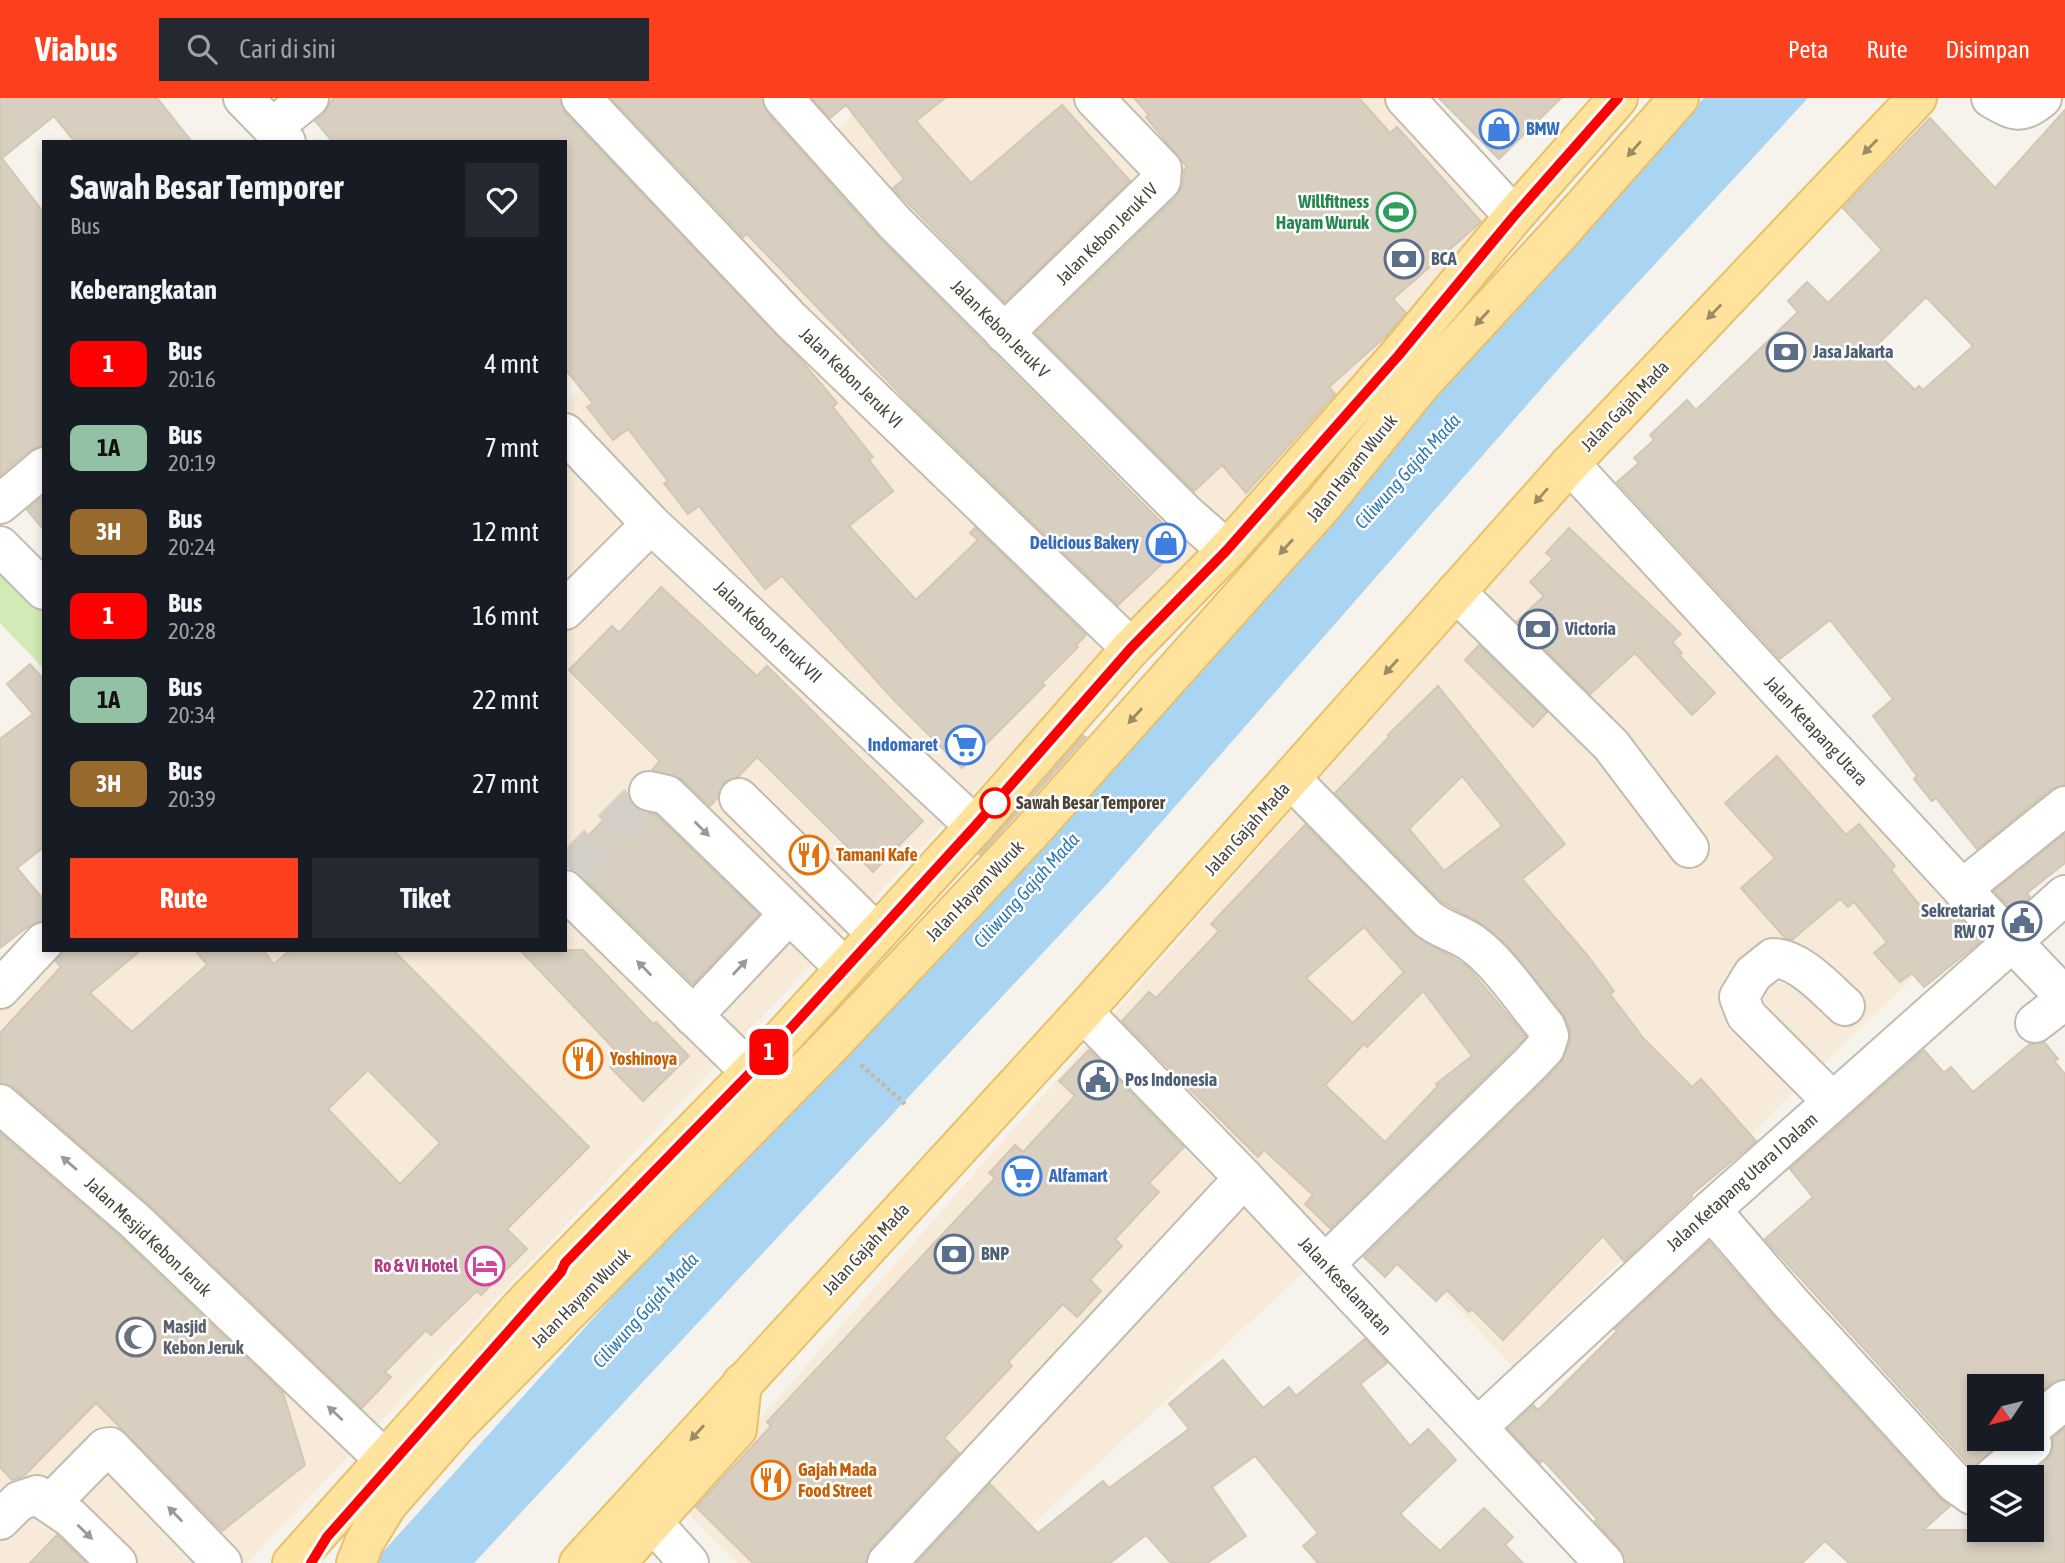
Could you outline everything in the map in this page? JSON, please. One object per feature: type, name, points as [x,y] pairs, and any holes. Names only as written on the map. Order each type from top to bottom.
[{"type":"main road","name":"Jalan Hayam Wuruk","points":[[292,1563],[565,1263],[751,1072],[975,826],[1131,648],[1227,550],[1398,356],[1514,216],[1618,98]]},
{"type":"main road","name":"Jalan Hayam Wuruk","points":[[356,1563],[364,1543],[387,1505],[485,1395],[834,1042],[1032,831],[1323,505],[1421,384],[1679,98]]},
{"type":"main road","name":"Jalan Gajah Mada","points":[[579,1563],[1083,1012],[1570,464],[1917,98]]},
{"type":"main road","points":[[311,1563],[327,1537],[561,1272],[565,1263]]},
{"type":"main road","points":[[617,1563],[737,1429],[743,1383]]},
{"type":"street","points":[[243,98],[279,135],[309,98]]},
{"type":"street","name":"Jalan Kebon Jeruk VI","points":[[581,98],[791,320],[1131,648]]},
{"type":"street","name":"Jalan Kebon Jeruk V","points":[[783,98],[894,223],[1185,513],[1227,550]]},
{"type":"street","name":"Jalan Kebon Jeruk IV","points":[[1004,333],[1161,181],[1161,169],[1094,98]]},
{"type":"street","points":[[1405,98],[1514,216]]},
{"type":"street","points":[[1991,98],[2012,110],[2028,109],[2042,98]]},
{"type":"street","name":"Jalan Kebon Jeruk VII","points":[[567,435],[651,524],[975,826]]},
{"type":"street","name":"Jalan Ketapang Utara","points":[[1570,464],[2065,998]]},
{"type":"street","points":[[0,504],[42,469]]},
{"type":"street","points":[[567,608],[651,524]]},
{"type":"street","points":[[0,546],[42,588]]},
{"type":"street","points":[[1456,592],[1611,745],[1689,848]]},
{"type":"street","points":[[1291,779],[1429,919],[1439,928],[1455,933],[1474,945],[1546,1027],[1549,1036],[1545,1048],[1530,1064],[1325,1264]]},
{"type":"street","points":[[649,791],[661,792],[675,803],[845,968]]},
{"type":"street","points":[[739,798],[876,933]]},
{"type":"street","points":[[1962,889],[2065,806]]},
{"type":"street","points":[[567,879],[693,1016],[751,1072]]},
{"type":"street","name":"Jalan Ketapang Utara I Dalam","points":[[1478,1427],[1711,1210],[2065,895]]},
{"type":"street","points":[[693,1016],[789,915]]},
{"type":"street","points":[[0,989],[42,944]]},
{"type":"street","points":[[1832,1101],[1746,1015],[1739,997],[1753,974],[1773,958],[1783,958],[1809,975],[1845,1006]]},
{"type":"street","points":[[2035,1023],[2065,998]]},
{"type":"street","name":"Jalan Keselamatan","points":[[1083,1012],[1244,1178],[1604,1563]]},
{"type":"street","name":"Jalan Mesjid Kebon Jeruk","points":[[0,1104],[134,1220],[384,1460]]},
{"type":"street","points":[[887,1563],[1244,1178]]},
{"type":"street","points":[[1711,1210],[1790,1302],[1967,1485]]},
{"type":"street","points":[[2044,1417],[2065,1400]]},
{"type":"street","points":[[52,1502],[105,1448],[110,1447],[222,1563]]},
{"type":"street","points":[[2007,1465],[2024,1451]]},
{"type":"street","points":[[0,1520],[19,1500],[37,1495],[52,1502],[117,1563]]},
{"type":"street","points":[[653,1523],[690,1563]]},
{"type":"path","points":[[857,1062],[905,1104]]},
{"type":"shaded area","points":[[869,98],[1432,98],[1530,203],[247,1563],[0,1563],[0,970],[42,951],[567,952],[567,401]]},
{"type":"shaded area","points":[[1578,483],[1982,910],[1513,1366],[1366,1214],[1049,1509],[996,1563],[738,1563],[682,1508]]},
{"type":"green space","points":[[0,565],[42,609],[42,667],[0,623]]},
{"type":"water","name":"Ciliwung Gajah Mada","points":[[1704,98],[1808,98],[1561,366],[1108,883],[474,1563],[373,1563],[1487,325]]},
{"type":"building","points":[[0,98],[157,98],[190,140],[73,140],[54,116],[2,158],[42,210],[42,447],[30,450],[0,475]]},
{"type":"building","points":[[333,98],[560,98],[565,113],[801,360],[837,403],[833,407],[873,457],[869,460],[893,491],[849,526],[916,600],[978,540],[970,533],[975,528],[1086,635],[1076,645],[1078,647],[1042,683],[1045,685],[962,768],[893,699],[782,576],[765,589],[699,506],[688,514],[664,483],[668,481],[628,429],[613,440],[587,407],[593,403],[567,371],[567,140],[331,140],[315,121],[323,115]]},
{"type":"building","points":[[611,98],[762,98],[767,113],[879,238],[1183,544],[1118,605],[910,404],[747,234],[743,237]]},
{"type":"building","points":[[812,98],[945,98],[916,121],[971,183],[1062,105],[1130,181],[1005,302],[893,188],[904,179],[846,105],[830,118]]},
{"type":"building","points":[[1134,98],[1359,98],[1390,133],[1397,127],[1481,222],[1393,299],[1406,313],[1386,336],[1329,387],[1335,394],[1246,493],[1222,465],[1194,491],[1036,333],[1176,197],[1183,184],[1184,170],[1187,167]]},
{"type":"building","name":"BMW","points":[[1439,98],[1561,98],[1499,159]]},
{"type":"building","points":[[2065,110],[2065,785],[2051,789],[1977,849],[1936,798],[1932,801],[1914,779],[1917,776],[1873,716],[1893,699],[1830,620],[1780,659],[1617,482],[1639,463],[1634,458],[1654,440],[1650,435],[1687,400],[1696,410],[1798,312],[1788,301],[1807,282],[1828,303],[1882,250],[1843,208],[1930,118],[1995,188]],"holes":[[[1926,297],[1973,346],[1923,390],[1919,386],[1915,390],[1873,349]]]},
{"type":"building","points":[[42,498],[42,528],[27,510]]},
{"type":"building","points":[[1569,528],[1681,634],[1672,642],[1682,653],[1679,655],[1715,693],[1692,715],[1635,653],[1590,694],[1517,621],[1544,596],[1530,582],[1553,559],[1546,553]]},
{"type":"building","points":[[661,587],[757,676],[767,666],[923,821],[873,872],[757,757],[738,777],[724,782],[718,797],[710,806],[682,779],[652,770],[660,761],[569,670],[612,626],[619,633]]},
{"type":"building","points":[[1479,645],[1547,712],[1533,727],[1465,660]]},
{"type":"building","points":[[30,664],[42,678],[42,849],[17,868],[42,898],[42,922],[26,928],[0,948],[0,739],[33,714],[7,684]]},
{"type":"building","points":[[1438,686],[1565,844],[1522,879],[1587,955],[1614,991],[1610,994],[1644,1039],[1692,1087],[1701,1079],[1756,1141],[1691,1195],[1692,1197],[1624,1261],[1603,1236],[1503,1340],[1472,1309],[1469,1312],[1447,1290],[1436,1301],[1397,1264],[1385,1277],[1364,1257],[1561,1063],[1570,1042],[1570,1029],[1563,1014],[1508,946],[1484,925],[1442,902],[1335,793]],"holes":[[[1462,776],[1502,826],[1444,871],[1409,829]]]},
{"type":"building","points":[[1083,736],[1086,737],[980,855],[979,854]]},
{"type":"building","points":[[1777,756],[1846,835],[1859,824],[1895,866],[1891,870],[1930,918],[1947,905],[1981,941],[1924,987],[1912,973],[1900,982],[1874,953],[1887,942],[1854,902],[1848,907],[1840,899],[1792,940],[1785,938],[1741,888],[1775,858],[1725,803]]},
{"type":"building","points":[[628,795],[635,808],[656,815],[759,914],[693,984],[580,874],[567,865],[567,858]]},
{"type":"building","points":[[1305,825],[1413,934],[1468,967],[1526,1037],[1330,1228],[1305,1204],[1313,1195],[1264,1150],[1258,1157],[1122,1021],[1149,992],[1156,998],[1219,931],[1211,924]],"holes":[[[1364,927],[1404,972],[1353,1023],[1306,978]],[[1423,991],[1472,1056],[1436,1084],[1438,1086],[1385,1142],[1325,1085],[1364,1044],[1367,1047]]]},
{"type":"building","points":[[2065,834],[2065,863],[2027,893],[2030,897],[2014,911],[1994,891]]},
{"type":"building","points":[[583,950],[653,1024],[656,1022],[689,1056],[643,1101],[610,1067],[621,1056],[522,952]]},
{"type":"building","points":[[63,952],[139,952],[90,993],[132,1032],[207,965],[197,952],[265,952],[274,964],[288,952],[395,952],[589,1147],[507,1229],[527,1249],[481,1295],[477,1291],[431,1335],[426,1330],[385,1372],[391,1377],[362,1408],[148,1203],[14,1087],[0,1083],[0,1033],[61,967],[56,961]],"holes":[[[368,1070],[440,1143],[400,1184],[328,1109]]]},
{"type":"building","points":[[2044,1042],[2058,1059],[2054,1061],[2065,1074],[2065,1379],[2052,1383],[2044,1389],[2044,1374],[1967,1374],[1967,1451],[1992,1451],[1977,1465],[1969,1465],[1765,1239],[1813,1197],[1790,1169],[1924,1050],[1944,1073],[1951,1067],[1973,1092],[2030,1044]]},
{"type":"building","points":[[1089,1050],[1184,1147],[1149,1183],[1159,1192],[1115,1239],[1122,1246],[1090,1280],[1101,1291],[1077,1317],[1063,1304],[1008,1362],[1012,1366],[944,1438],[959,1453],[871,1548],[866,1563],[753,1563],[696,1507],[771,1426],[767,1422],[995,1178],[989,1173],[1015,1145],[1023,1152],[1075,1096],[1059,1081]]},
{"type":"building","name":"Masjid Kebon Jeruk","points":[[0,1133],[119,1236],[283,1393],[305,1465],[222,1531],[96,1403],[24,1476],[12,1480],[0,1467]]},
{"type":"building","points":[[1709,1242],[1939,1498],[1950,1506],[1923,1530],[1967,1530],[1967,1542],[2044,1542],[2044,1465],[2041,1465],[2053,1451],[2053,1438],[2065,1428],[2065,1563],[1849,1563],[1825,1541],[1802,1563],[1625,1563],[1620,1549],[1595,1521],[1597,1519],[1543,1460],[1540,1463],[1508,1429],[1533,1405],[1538,1410],[1617,1331],[1615,1329]]},
{"type":"building","points":[[1365,1339],[1387,1363],[1360,1384],[1410,1446],[1428,1429],[1456,1460],[1400,1514],[1440,1551],[1484,1508],[1513,1537],[1505,1545],[1523,1563],[1318,1563],[1303,1546],[1318,1533],[1255,1456],[1212,1487],[1246,1536],[1207,1563],[1171,1563],[1146,1535],[1110,1563],[917,1563],[990,1484],[1038,1533],[1103,1481],[1109,1488],[1189,1429],[1169,1404],[1223,1360],[1263,1408],[1289,1387],[1296,1396]]},
{"type":"building","points":[[57,1535],[86,1563],[30,1563]]},
{"type":"tunnel","points":[[571,870],[649,791]]},
{"type":"bus line","name":"1","points":[[311,1563],[327,1537],[561,1272],[565,1263],[751,1072],[975,826],[1131,648],[1278,494],[1618,98]]},
{"type":"place","name":"BMW","points":[[1499,129]]},
{"type":"place","name":"Willfitness Hayam Wuruk","points":[[1396,212]]},
{"type":"place","name":"BCA","points":[[1404,259]]},
{"type":"place","name":"Jasa Jakarta","points":[[1786,352]]},
{"type":"place","name":"Delicious Bakery","points":[[1166,543]]},
{"type":"place","name":"Victoria","points":[[1538,629]]},
{"type":"place","name":"Indomaret","points":[[965,745]]},
{"type":"place","name":"Sawah Besar Temporer","points":[[995,803]]},
{"type":"place","name":"Tamani Kafe","points":[[809,855]]},
{"type":"place","name":"Sekretariat RW 07","points":[[2022,921]]},
{"type":"place","name":"Yoshinoya","points":[[583,1059]]},
{"type":"place","name":"Pos Indonesia","points":[[1098,1080]]},
{"type":"place","name":"Alfamart","points":[[1022,1176]]},
{"type":"place","name":"BNP","points":[[954,1254]]},
{"type":"place","name":"Ro & Vi Hotel","points":[[485,1266]]},
{"type":"place","name":"Masjid Kebon Jeruk","points":[[136,1337]]},
{"type":"place","name":"Gajah Mada Food Street","points":[[771,1480]]}]
